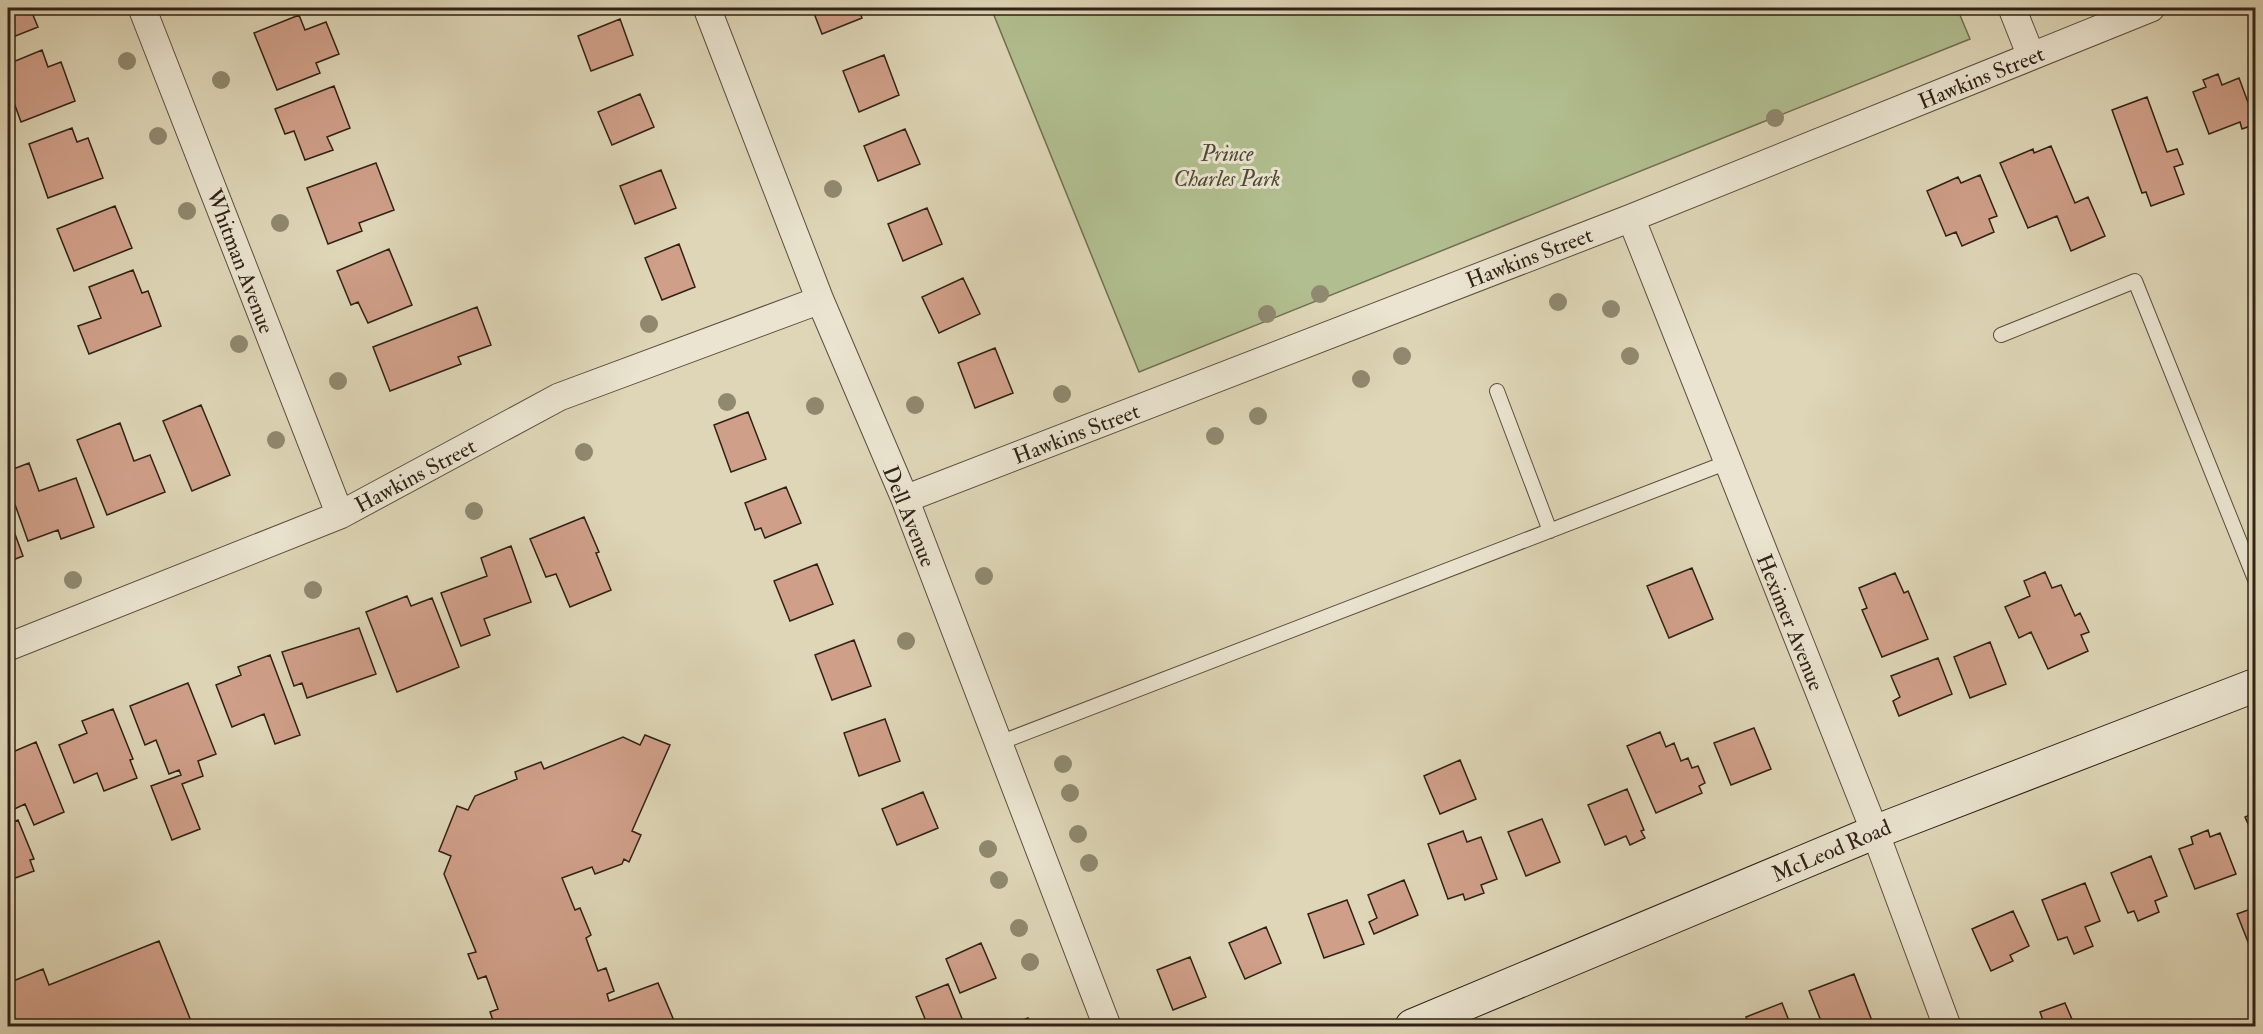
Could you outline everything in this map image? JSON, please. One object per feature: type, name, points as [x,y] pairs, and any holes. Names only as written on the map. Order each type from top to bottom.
[{"type":"main road","name":"McLeod Road","points":[[1412,1026],[1875,832],[2256,685]]},
{"type":"street","name":"Whitman Avenue","points":[[142,8],[340,515]]},
{"type":"street","name":"Dell Avenue","points":[[707,8],[820,300],[905,499],[1107,1026]]},
{"type":"street","points":[[2012,8],[2031,56]]},
{"type":"street","name":"Hawkins Street","points":[[905,499],[1631,218],[2151,8]]},
{"type":"street","name":"Heximer Avenue","points":[[1631,218],[1875,832],[1947,1026]]},
{"type":"street","name":"Hawkins Street","points":[[8,647],[340,515],[559,397],[820,300]]},
{"type":"lane","points":[[2001,335],[2135,280],[2256,582]]},
{"type":"lane","points":[[1497,391],[1550,531]]},
{"type":"lane","points":[[999,743],[1728,462]]},
{"type":"green space","name":"Prince Charles Park","points":[[991,8],[1957,8],[1970,39],[1139,372]]},
{"type":"building","points":[[8,8],[30,8],[38,27],[8,39]]},
{"type":"building","points":[[812,8],[858,8],[862,18],[822,34]]},
{"type":"building","points":[[299,15],[305,30],[326,22],[339,54],[316,63],[320,73],[277,90],[254,33]]},
{"type":"building","points":[[620,19],[633,55],[591,71],[578,36]]},
{"type":"building","points":[[42,50],[48,67],[61,62],[75,101],[21,122],[8,86],[8,64]]},
{"type":"building","points":[[884,55],[899,95],[859,112],[843,71]]},
{"type":"building","points":[[2218,74],[2222,85],[2239,78],[2256,124],[2242,129],[2240,122],[2209,134],[2193,92],[2206,87],[2203,80]]},
{"type":"building","points":[[334,86],[350,128],[327,137],[333,150],[305,160],[294,131],[285,134],[275,109]]},
{"type":"building","points":[[640,94],[654,127],[612,145],[598,112]]},
{"type":"building","points":[[2147,97],[2167,152],[2177,149],[2183,164],[2174,167],[2184,194],[2151,206],[2146,192],[2142,193],[2112,110]]},
{"type":"building","points":[[72,128],[77,142],[88,138],[103,178],[48,198],[29,144]]},
{"type":"building","points":[[905,129],[920,164],[878,181],[864,146]]},
{"type":"building","points":[[2051,146],[2075,203],[2088,197],[2105,236],[2071,251],[2057,216],[2028,228],[2000,163],[2033,149],[2034,153]]},
{"type":"building","points":[[376,163],[394,210],[359,223],[362,231],[328,244],[307,188]]},
{"type":"building","points":[[661,170],[676,208],[635,224],[620,186]]},
{"type":"building","points":[[1980,175],[1997,216],[1989,219],[1994,232],[1962,246],[1956,232],[1946,236],[1927,191],[1958,177],[1961,183]]},
{"type":"building","points":[[115,206],[132,248],[74,271],[57,229]]},
{"type":"building","points":[[927,208],[942,244],[903,261],[888,224]]},
{"type":"building","points":[[679,244],[695,287],[662,300],[645,258]]},
{"type":"building","points":[[389,249],[412,305],[368,323],[358,302],[351,305],[337,271]]},
{"type":"building","points":[[133,270],[142,293],[148,291],[161,326],[89,354],[78,326],[101,318],[89,287]]},
{"type":"building","points":[[963,278],[980,314],[939,333],[922,297]]},
{"type":"building","points":[[477,307],[491,345],[458,357],[461,364],[390,391],[373,347]]},
{"type":"building","points":[[995,348],[1013,393],[975,408],[958,363]]},
{"type":"building","points":[[201,405],[230,475],[192,491],[163,421]]},
{"type":"building","points":[[748,412],[766,459],[731,472],[714,425]]},
{"type":"building","points":[[120,423],[134,461],[150,455],[165,492],[107,515],[77,440]]},
{"type":"building","points":[[29,463],[39,491],[76,478],[94,527],[61,539],[58,530],[28,541],[8,485],[8,471]]},
{"type":"building","points":[[786,487],[801,523],[765,538],[761,528],[755,530],[745,503]]},
{"type":"building","points":[[8,515],[23,556],[8,562]]},
{"type":"building","points":[[584,517],[599,552],[596,553],[611,590],[570,607],[556,574],[546,577],[530,539]]},
{"type":"building","points":[[511,546],[531,602],[484,619],[490,635],[461,646],[441,593],[487,576],[481,558]]},
{"type":"building","points":[[817,564],[833,604],[790,621],[774,581]]},
{"type":"building","points":[[1692,568],[1713,619],[1669,638],[1647,586]]},
{"type":"building","points":[[2045,572],[2052,588],[2061,585],[2075,616],[2080,613],[2089,632],[2081,635],[2088,651],[2048,669],[2031,632],[2019,638],[2005,607],[2030,596],[2024,581]]},
{"type":"building","points":[[1895,573],[1904,593],[1908,591],[1928,639],[1882,657],[1862,610],[1867,608],[1859,588]]},
{"type":"building","points":[[407,596],[411,606],[432,598],[459,667],[397,692],[366,612]]},
{"type":"building","points":[[359,628],[376,674],[307,698],[302,683],[294,686],[282,652]]},
{"type":"building","points":[[854,640],[871,686],[832,700],[815,655]]},
{"type":"building","points":[[1990,642],[2006,684],[1970,698],[1954,657]]},
{"type":"building","points":[[270,655],[300,735],[275,744],[264,714],[232,727],[216,685],[241,675],[238,667]]},
{"type":"building","points":[[1938,658],[1952,694],[1899,716],[1893,701],[1900,697],[1891,676]]},
{"type":"building","points":[[188,683],[216,754],[198,761],[203,776],[182,784],[200,829],[172,840],[151,786],[181,775],[179,770],[169,774],[156,740],[145,745],[130,706]]},
{"type":"building","points":[[113,709],[133,759],[130,760],[137,778],[104,791],[97,773],[74,783],[59,745],[87,733],[82,721]]},
{"type":"building","points":[[885,719],[900,761],[859,776],[844,733]]},
{"type":"building","points":[[1754,728],[1771,769],[1731,785],[1714,743]]},
{"type":"building","points":[[1660,732],[1666,747],[1674,743],[1681,761],[1688,758],[1692,768],[1698,766],[1705,783],[1699,786],[1702,793],[1656,813],[1627,746]]},
{"type":"building","points":[[645,735],[670,745],[632,831],[641,835],[629,862],[624,859],[622,864],[595,874],[592,867],[562,878],[575,910],[580,908],[591,935],[586,938],[598,971],[606,968],[614,991],[607,994],[609,1001],[658,983],[675,1023],[666,1026],[495,1026],[490,1012],[498,1009],[486,976],[478,979],[468,954],[476,952],[444,874],[451,856],[439,851],[457,806],[468,810],[475,796],[517,779],[515,772],[541,762],[544,769],[623,737],[640,745]]},
{"type":"building","points":[[36,742],[64,812],[34,825],[25,804],[8,812],[8,754]]},
{"type":"building","points":[[1460,760],[1476,799],[1440,814],[1424,776]]},
{"type":"building","points":[[1627,789],[1644,830],[1641,831],[1645,838],[1630,845],[1626,836],[1605,845],[1588,805]]},
{"type":"building","points":[[923,792],[938,828],[897,845],[882,809]]},
{"type":"building","points":[[2256,812],[2256,841],[2245,817]]},
{"type":"building","points":[[1542,819],[1560,862],[1526,876],[1508,832]]},
{"type":"building","points":[[18,820],[34,859],[30,860],[34,871],[10,880],[8,824]]},
{"type":"building","points":[[2208,830],[2210,837],[2220,833],[2236,874],[2195,889],[2179,849],[2193,844],[2191,837]]},
{"type":"building","points":[[1463,831],[1467,842],[1481,837],[1497,879],[1481,885],[1484,893],[1465,900],[1463,894],[1448,899],[1428,844]]},
{"type":"building","points":[[2151,856],[2167,896],[2155,901],[2159,912],[2138,921],[2134,911],[2128,913],[2111,873]]},
{"type":"building","points":[[1404,880],[1418,915],[1374,934],[1369,922],[1377,918],[1368,895]]},
{"type":"building","points":[[2085,883],[2100,921],[2085,927],[2093,946],[2074,954],[2067,937],[2058,940],[2042,900]]},
{"type":"building","points":[[1347,900],[1364,944],[1324,958],[1308,914]]},
{"type":"building","points":[[2256,907],[2256,950],[2252,952],[2237,914]]},
{"type":"building","points":[[2013,911],[2029,946],[2010,955],[2013,961],[1991,971],[1972,929]]},
{"type":"building","points":[[1266,927],[1281,963],[1245,979],[1229,943]]},
{"type":"building","points":[[159,941],[193,1026],[8,1026],[8,983],[43,969],[49,985]]},
{"type":"building","points":[[981,943],[996,978],[960,993],[946,959]]},
{"type":"building","points":[[1190,957],[1206,997],[1173,1010],[1157,970]]},
{"type":"building","points":[[1854,974],[1874,1026],[1845,1026],[1843,1023],[1823,1026],[1809,991]]},
{"type":"building","points":[[948,984],[965,1026],[928,1026],[916,997]]},
{"type":"building","points":[[1782,1003],[1791,1026],[1750,1026],[1746,1017]]},
{"type":"building","points":[[2065,1003],[2075,1026],[2045,1026],[2040,1012]]},
{"type":"building","points":[[1028,1018],[1032,1026],[1007,1026]]}]
